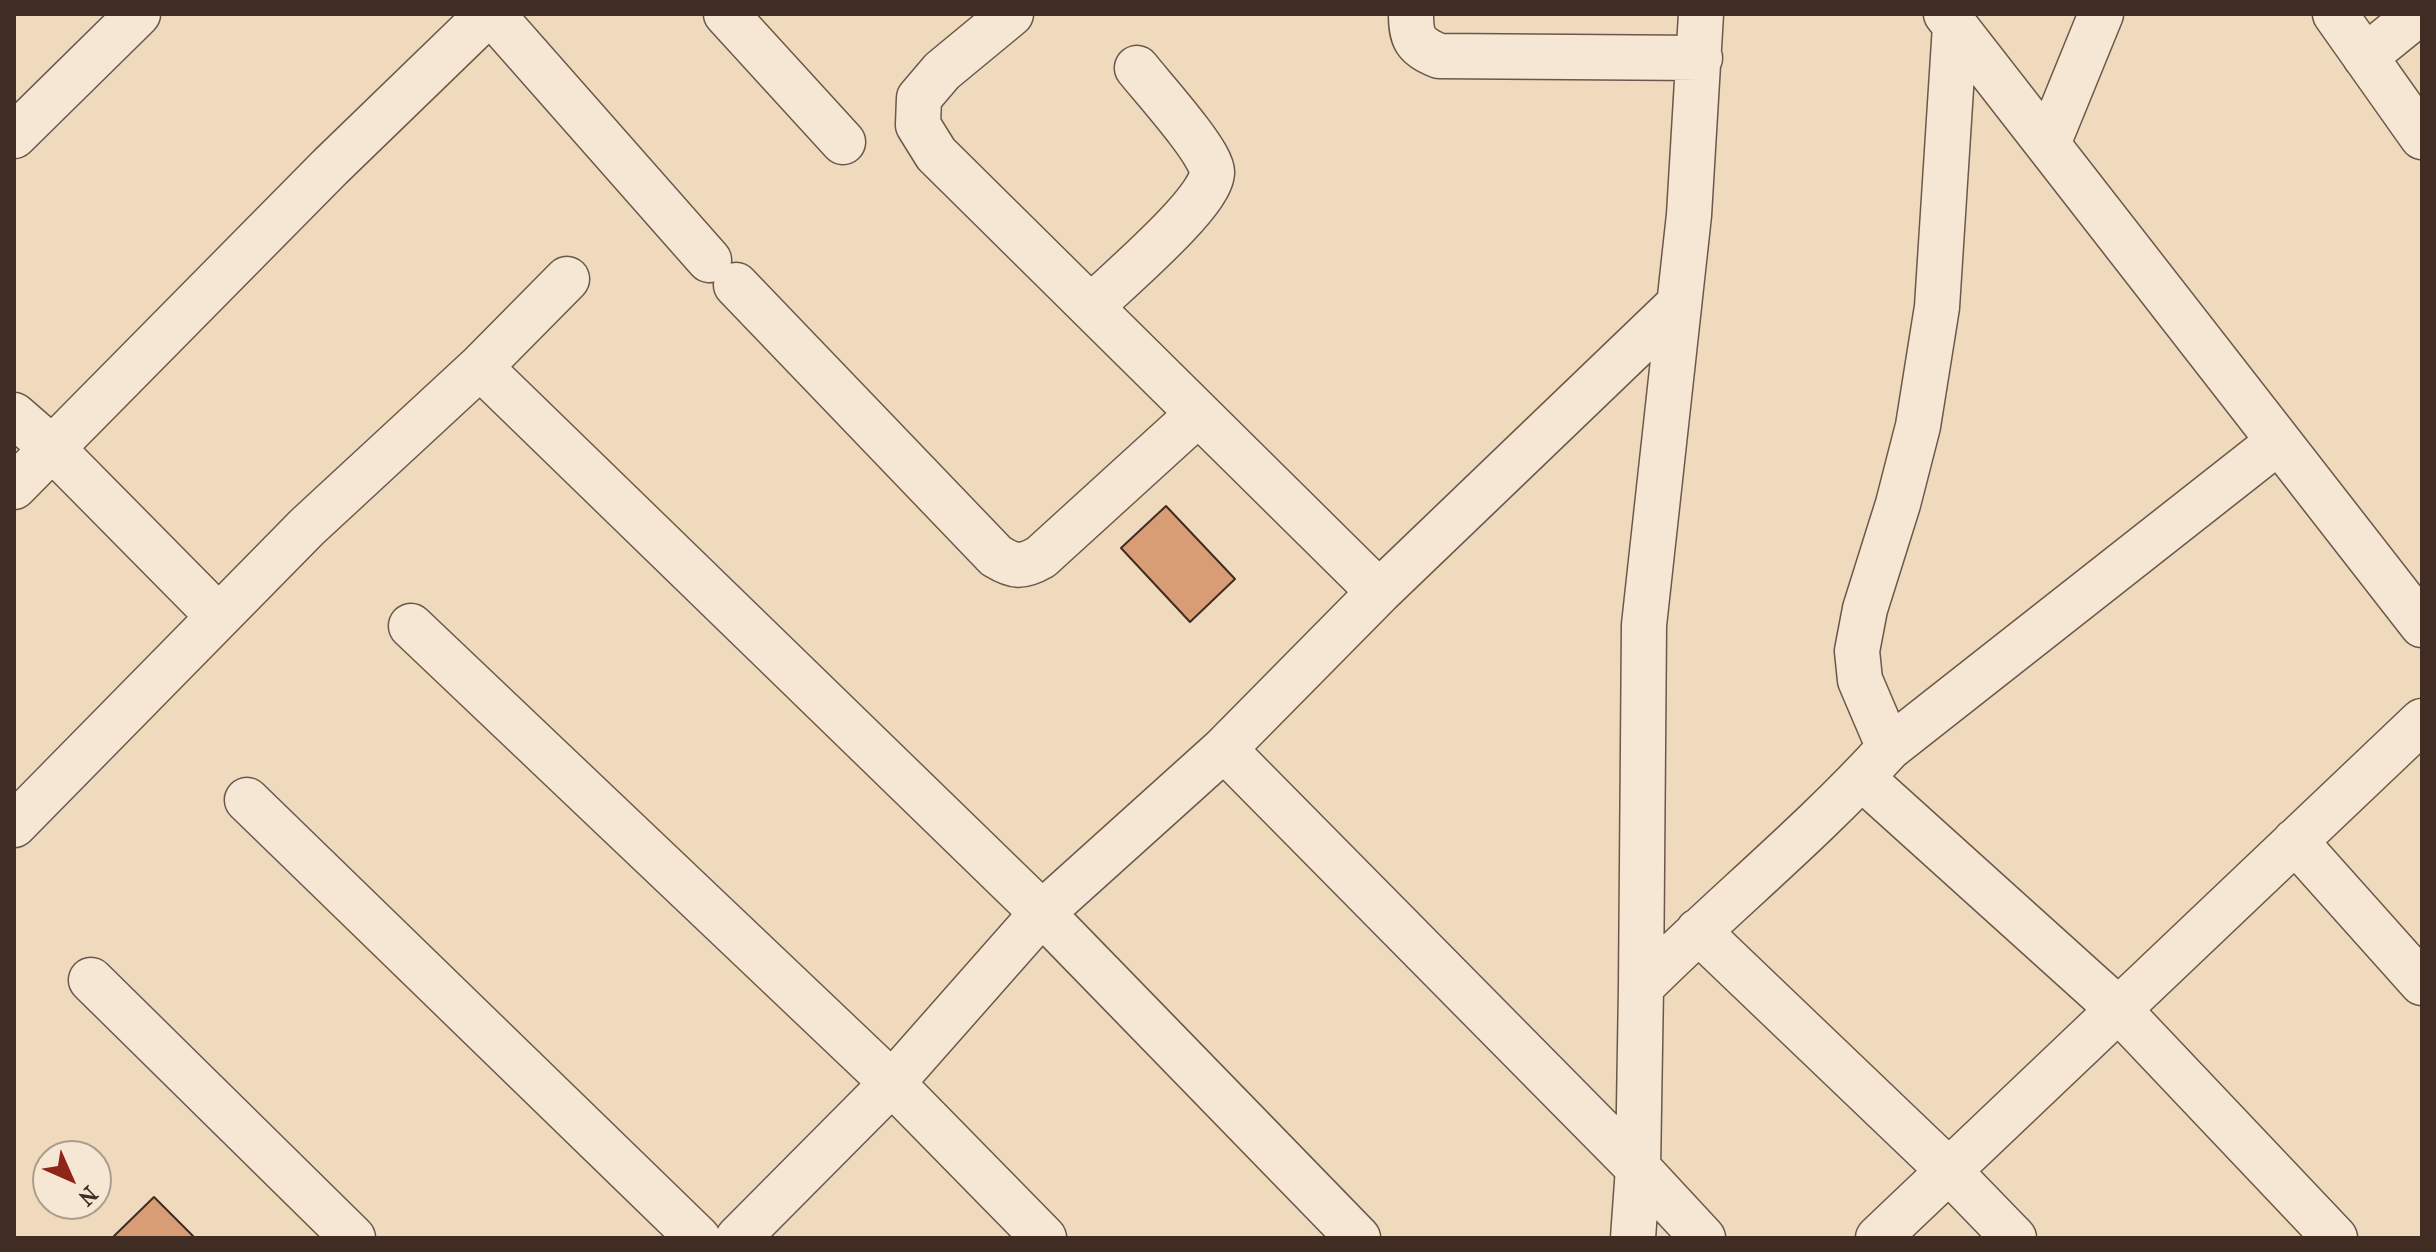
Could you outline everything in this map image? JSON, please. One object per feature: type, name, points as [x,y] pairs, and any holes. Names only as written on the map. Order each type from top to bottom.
[{"type":"street","points":[[14,136],[138,14]]},
{"type":"street","points":[[14,487],[318,178],[490,14],[723,273],[996,556],[1012,565],[1025,567],[1041,557],[1198,414]]},
{"type":"street","points":[[726,14],[843,142]]},
{"type":"street","points":[[1011,14],[942,71],[919,98],[918,125],[936,154],[1379,592]]},
{"type":"street","points":[[1411,14],[1413,36],[1421,49],[1439,56],[1700,58]]},
{"type":"street","points":[[1633,1238],[1638,1168],[1644,625],[1689,215],[1701,14]]},
{"type":"street","points":[[2048,144],[2101,14]]},
{"type":"street","points":[[2335,14],[2422,137]]},
{"type":"street","points":[[2365,57],[2418,14]]},
{"type":"street","points":[[1951,20],[2422,625]]},
{"type":"street","points":[[1951,20],[1935,322],[1918,426],[1898,504],[1865,609],[1857,651],[1875,763],[2118,1009],[2335,1238]]},
{"type":"street","points":[[1091,307],[1194,207],[1209,188],[1212,171],[1205,154],[1137,68]]},
{"type":"street","points":[[14,825],[307,527],[480,367],[567,279]]},
{"type":"street","points":[[738,1238],[892,1083],[1042,913],[1224,749],[1379,592],[1679,304]]},
{"type":"street","points":[[480,367],[1042,913],[1358,1238]]},
{"type":"street","points":[[14,415],[52,448],[218,616]]},
{"type":"street","points":[[1641,987],[1875,763],[2278,442]]},
{"type":"street","points":[[411,626],[892,1083],[1044,1238]]},
{"type":"street","points":[[1878,1238],[2422,721]]},
{"type":"street","points":[[1224,749],[1638,1168],[1703,1238]]},
{"type":"street","points":[[247,800],[698,1238]]},
{"type":"street","points":[[2295,841],[2422,983]]},
{"type":"street","points":[[1698,931],[1949,1171],[2014,1238]]},
{"type":"street","points":[[91,980],[353,1238]]},
{"type":"building","points":[[1166,506],[1235,579],[1190,622],[1121,548]]},
{"type":"building","points":[[154,1197],[195,1238],[112,1238]]}]
